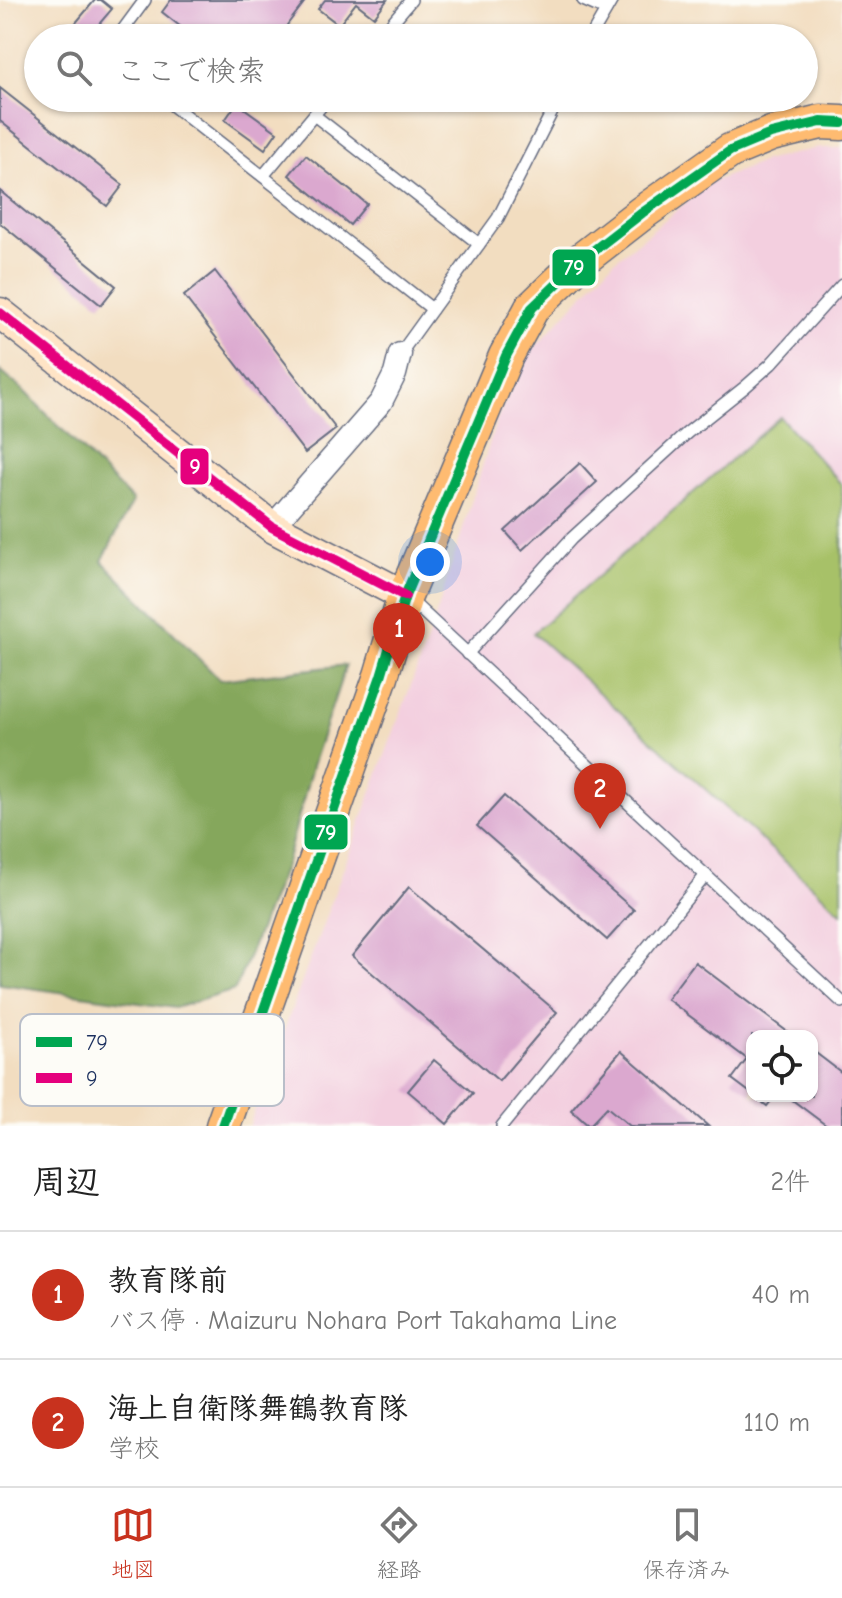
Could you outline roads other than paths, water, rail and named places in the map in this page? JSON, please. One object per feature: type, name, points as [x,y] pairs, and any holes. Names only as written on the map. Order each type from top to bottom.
[{"type":"main road","points":[[262,1014],[381,676],[405,596],[506,356],[532,308],[584,258],[730,151],[771,134],[821,122],[842,123]]},
{"type":"main road","points":[[223,1126],[230,1106]]},
{"type":"street","points":[[0,313],[272,527],[405,596]]},
{"type":"street","points":[[272,527],[381,402],[395,374],[400,354]]},
{"type":"lane","points":[[127,24],[145,0]]},
{"type":"lane","points":[[391,24],[411,0]]},
{"type":"lane","points":[[583,0],[609,5],[598,24]]},
{"type":"lane","points":[[181,112],[432,309]]},
{"type":"lane","points":[[263,176],[316,112]]},
{"type":"lane","points":[[400,354],[498,218],[552,112]]},
{"type":"lane","points":[[314,115],[479,244]]},
{"type":"lane","points":[[467,654],[571,539],[687,433],[771,364],[842,285]]},
{"type":"lane","points":[[405,596],[842,1002]]},
{"type":"lane","points":[[502,1126],[706,875]]},
{"type":"place","name":"教育隊前","points":[[399,669]]},
{"type":"place","name":"海上自衛隊舞鶴教育隊","points":[[600,829]]}]
